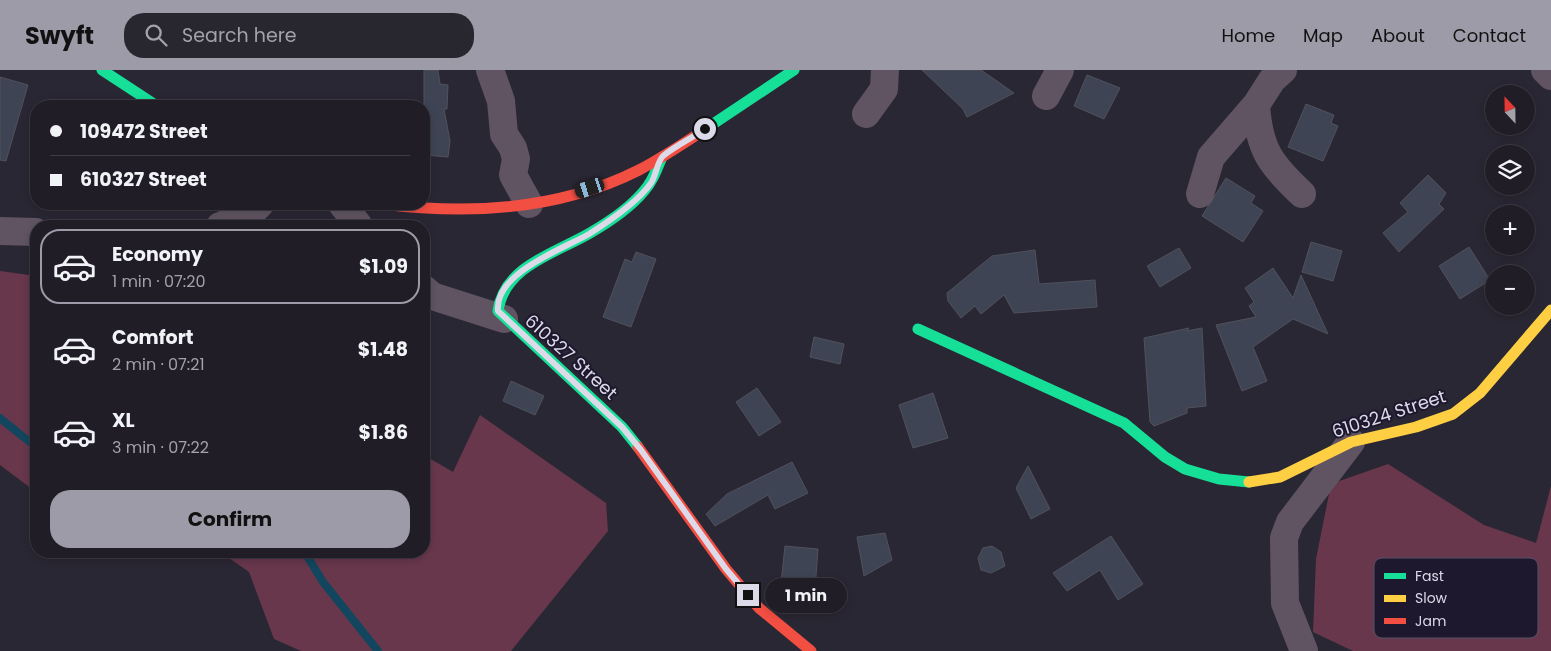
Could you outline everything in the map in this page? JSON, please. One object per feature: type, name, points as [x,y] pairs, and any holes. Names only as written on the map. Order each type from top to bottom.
[{"type":"street","points":[[102,70],[148,100]]},
{"type":"street","points":[[490,70],[501,101],[504,134],[513,148],[516,159],[513,175],[529,204]]},
{"type":"street","points":[[430,210],[480,211],[529,204],[561,198],[615,180],[662,157],[794,70]]},
{"type":"street","points":[[866,114],[884,89],[885,70]]},
{"type":"street","points":[[1046,96],[1060,70]]},
{"type":"street","points":[[1200,194],[1211,157],[1256,105],[1272,80],[1283,70]]},
{"type":"street","points":[[1545,70],[1551,76]]},
{"type":"street","points":[[1256,105],[1258,123],[1267,155],[1302,194]]},
{"type":"street","name":"610327 Street","points":[[662,157],[650,184],[638,198],[590,233],[550,252],[507,286],[497,306],[498,311],[504,319],[571,378],[622,427],[646,457],[726,569],[759,608],[811,651]]},
{"type":"street","points":[[234,220],[254,210]]},
{"type":"street","points":[[347,210],[354,220]]},
{"type":"street","points":[[0,231],[30,232]]},
{"type":"street","points":[[430,294],[504,319]]},
{"type":"street","name":"610324 Street","points":[[918,329],[1023,374],[1127,424],[1165,457],[1200,475],[1227,480],[1256,482],[1285,476],[1332,450],[1351,442],[1430,423],[1453,414],[1470,403],[1551,310]]},
{"type":"street","points":[[1304,651],[1285,604],[1284,538],[1290,522],[1351,442]]},
{"type":"shaded area","points":[[0,271],[30,275],[30,488],[0,465]]},
{"type":"shaded area","points":[[480,415],[606,503],[608,531],[511,651],[301,651],[274,639],[249,572],[229,558],[430,558],[430,459],[453,472]]},
{"type":"shaded area","points":[[1388,464],[1484,525],[1536,543],[1551,486],[1551,651],[1353,651],[1313,632],[1316,559],[1331,484]]},
{"type":"building","points":[[424,70],[438,70],[440,84],[448,85],[447,109],[444,109],[450,141],[448,157],[430,156],[430,100],[424,100]]},
{"type":"building","points":[[922,70],[981,70],[1014,93],[967,117],[963,109]]},
{"type":"building","points":[[1087,75],[1120,88],[1104,119],[1074,106]]},
{"type":"building","points":[[0,77],[28,85],[6,161],[0,160]]},
{"type":"building","points":[[1306,104],[1334,115],[1331,123],[1338,126],[1323,161],[1288,147]]},
{"type":"building","points":[[1428,175],[1446,193],[1439,204],[1444,209],[1399,252],[1383,233],[1408,212],[1400,203]]},
{"type":"building","points":[[1226,178],[1255,196],[1251,203],[1263,211],[1243,242],[1202,216]]},
{"type":"building","points":[[1311,242],[1342,251],[1333,281],[1302,272]]},
{"type":"building","points":[[1469,247],[1485,272],[1485,283],[1460,299],[1439,266]]},
{"type":"building","points":[[1179,248],[1191,268],[1160,287],[1147,266]]},
{"type":"building","points":[[1035,250],[1039,284],[1095,280],[1097,307],[1014,313],[1004,295],[981,314],[975,306],[961,318],[948,301],[947,293],[992,256]]},
{"type":"building","points":[[636,252],[656,259],[631,327],[603,317],[625,259],[632,262]]},
{"type":"building","points":[[1273,268],[1293,298],[1301,275],[1328,334],[1293,319],[1253,347],[1267,381],[1242,391],[1216,325],[1256,317],[1249,306],[1254,302],[1245,288]]},
{"type":"building","points":[[1189,328],[1187,331],[1202,328],[1206,406],[1187,408],[1187,413],[1154,426],[1150,422],[1144,338]]},
{"type":"building","points":[[814,337],[844,344],[840,364],[810,357]]},
{"type":"building","points":[[511,381],[544,396],[535,415],[503,401]]},
{"type":"building","points":[[757,388],[781,422],[759,436],[736,402]]},
{"type":"building","points":[[933,393],[948,438],[913,448],[899,405]]},
{"type":"building","points":[[792,462],[808,493],[775,509],[768,495],[715,526],[706,514],[727,494]]},
{"type":"building","points":[[1028,466],[1050,509],[1031,519],[1016,488]]},
{"type":"building","points":[[885,533],[892,560],[864,576],[857,537]]},
{"type":"building","points":[[1111,536],[1143,584],[1118,600],[1100,570],[1067,591],[1053,573]]},
{"type":"building","points":[[785,546],[818,549],[814,603],[796,603],[780,598],[779,585],[781,583]]},
{"type":"building","points":[[992,546],[1001,552],[1005,566],[991,573],[981,570],[978,558],[983,548]]},
{"type":"waterway","points":[[0,418],[30,442]]},
{"type":"waterway","points":[[308,558],[323,582],[378,651]]},
{"type":"traffic: fast","points":[[102,70],[148,100]]},
{"type":"traffic: fast","points":[[704,130],[794,70]]},
{"type":"traffic: fast","points":[[638,447],[622,427],[498,311],[502,296],[510,283],[521,272],[548,255],[597,229],[632,203],[650,183],[662,157]]},
{"type":"traffic: fast","points":[[918,329],[1124,423],[1165,457],[1185,469],[1219,479],[1249,482]]},
{"type":"traffic: slow","points":[[1249,482],[1280,477],[1351,442],[1416,427],[1453,414],[1480,393],[1551,310]]},
{"type":"traffic: jam","points":[[430,208],[481,209],[514,206],[578,194],[639,170],[704,130]]},
{"type":"traffic: jam","points":[[638,447],[726,569],[759,608],[811,651]]},
{"type":"route","points":[[705,129],[662,157],[656,175],[638,198],[602,226],[550,252],[525,270],[502,292],[497,306],[504,319],[571,378],[622,427],[641,450],[726,569],[748,595]]}]
